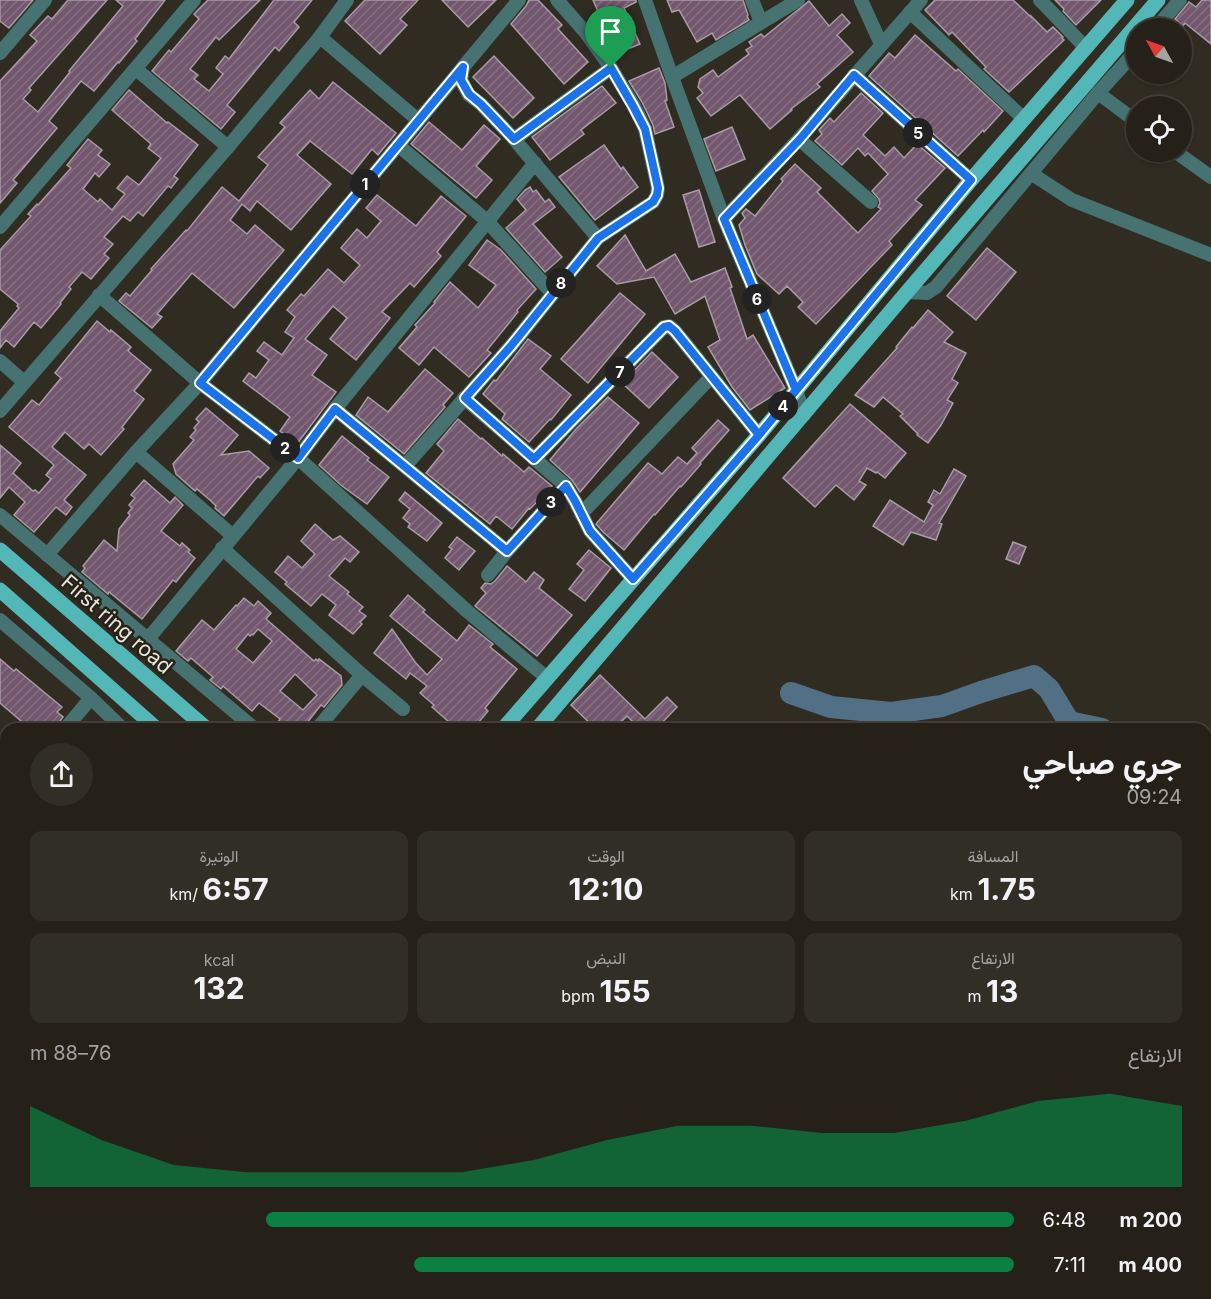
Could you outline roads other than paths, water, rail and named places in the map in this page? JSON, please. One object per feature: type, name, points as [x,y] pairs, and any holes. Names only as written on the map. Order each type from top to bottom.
[{"type":"main road","points":[[508,723],[759,435],[971,180],[1127,0]]},
{"type":"main road","points":[[542,723],[1158,0]]},
{"type":"main road","name":"First ring road","points":[[0,550],[200,723]]},
{"type":"main road","points":[[0,590],[150,723]]},
{"type":"street","points":[[0,53],[45,0]]},
{"type":"street","points":[[0,227],[194,0]]},
{"type":"street","points":[[0,411],[228,147],[348,0]]},
{"type":"street","points":[[47,555],[136,452],[200,383],[519,0]]},
{"type":"street","points":[[405,466],[511,346],[598,238],[653,202],[657,195],[658,188],[645,129],[611,68],[586,33],[557,0]]},
{"type":"street","points":[[645,0],[724,219],[796,390],[804,415]]},
{"type":"street","points":[[752,0],[761,22]]},
{"type":"street","points":[[672,77],[798,0]]},
{"type":"street","points":[[861,0],[881,44]]},
{"type":"street","points":[[724,219],[800,139],[921,0]]},
{"type":"street","points":[[1041,0],[1086,48]]},
{"type":"street","points":[[1165,18],[1180,0]]},
{"type":"street","points":[[910,12],[1024,119]]},
{"type":"street","points":[[320,37],[418,120]]},
{"type":"street","points":[[907,292],[927,293],[936,288],[1126,62]]},
{"type":"street","points":[[463,67],[461,80],[469,94],[514,139],[598,238]]},
{"type":"street","points":[[514,139],[611,68]]},
{"type":"street","points":[[136,69],[228,147]]},
{"type":"street","points":[[854,75],[971,180]]},
{"type":"street","points":[[1098,93],[1126,114]]},
{"type":"street","points":[[800,139],[871,202]]},
{"type":"street","points":[[398,145],[487,221],[552,294]]},
{"type":"street","points":[[1190,162],[1211,177]]},
{"type":"street","points":[[148,639],[298,458],[335,409],[535,163]]},
{"type":"street","points":[[1032,174],[1072,200],[1211,255]]},
{"type":"street","points":[[99,296],[200,383],[298,458],[468,611],[547,678]]},
{"type":"street","points":[[534,459],[664,327],[669,326],[759,435]]},
{"type":"street","points":[[0,361],[24,382]]},
{"type":"street","points":[[582,514],[711,377]]},
{"type":"street","points":[[465,398],[566,486],[590,531],[633,579]]},
{"type":"street","points":[[335,409],[507,551]]},
{"type":"street","points":[[136,452],[233,536]]},
{"type":"street","points":[[488,575],[566,486]]},
{"type":"street","points":[[0,515],[248,723]]},
{"type":"street","points":[[222,548],[362,675],[403,709]]},
{"type":"street","points":[[0,620],[117,723]]},
{"type":"street","points":[[322,723],[362,675]]},
{"type":"street","points":[[70,723],[91,698]]},
{"type":"waterway","points":[[791,693],[831,707],[891,713],[942,706],[1034,676],[1049,689],[1069,722],[1074,723]]}]
